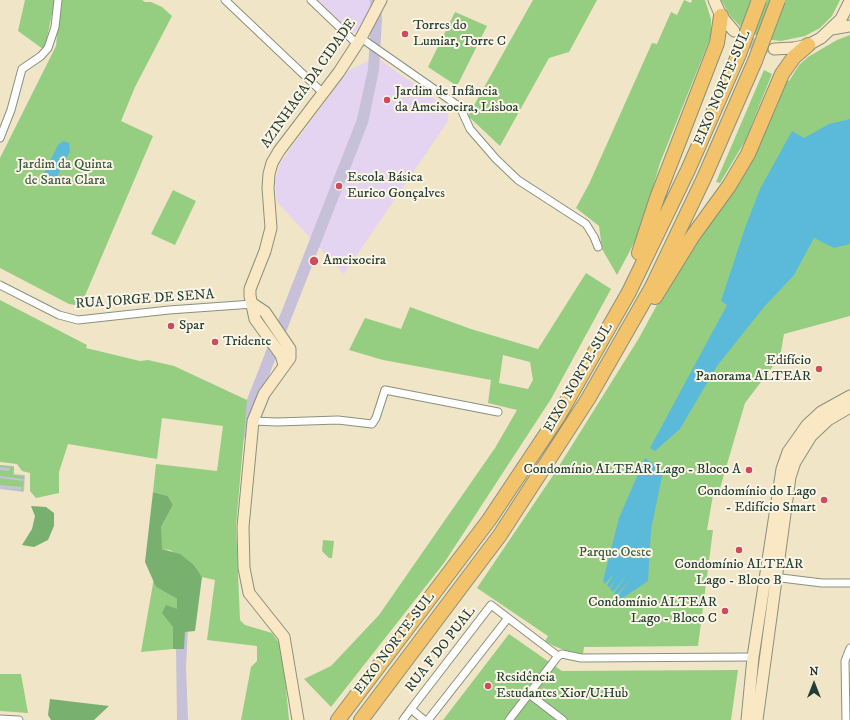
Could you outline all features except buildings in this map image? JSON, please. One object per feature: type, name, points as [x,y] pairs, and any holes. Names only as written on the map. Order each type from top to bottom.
[{"type":"highway","name":"EIXO NORTE-SUL","points":[[340,718],[489,520],[559,416],[622,302],[688,170],[739,54],[759,0]]},
{"type":"highway","name":"EIXO NORTE-SUL","points":[[361,720],[500,535],[570,429],[644,303],[704,178],[755,61],[778,0]]},
{"type":"highway","points":[[622,302],[658,198],[717,43],[721,16]]},
{"type":"highway","points":[[644,303],[656,296],[692,237],[729,186],[748,154],[782,74],[794,57],[808,45]]},
{"type":"street","points":[[0,138],[11,110],[22,69],[42,56],[46,51],[55,27],[58,0]]},
{"type":"street","points":[[225,0],[323,93]]},
{"type":"street","points":[[311,0],[359,41],[460,107],[470,129],[496,159],[518,180],[586,224],[598,247]]},
{"type":"street","name":"AZINHAGA DA CIDADE","points":[[298,720],[284,637],[249,592],[244,568],[243,527],[253,421],[264,394],[285,359],[255,319],[250,289],[265,251],[271,228],[268,188],[272,163],[279,150],[323,93],[359,41],[381,0]]},
{"type":"street","points":[[714,0],[721,16],[734,31]]},
{"type":"street","points":[[774,49],[794,48],[808,45],[832,30],[841,19],[850,1]]},
{"type":"street","points":[[832,30],[850,26]]},
{"type":"street","name":"RUA JORGE DE SENA","points":[[0,285],[59,315],[78,320],[169,310],[252,304]]},
{"type":"street","points":[[253,421],[278,422],[338,420],[372,424],[376,418],[385,390],[498,412]]},
{"type":"street","points":[[757,720],[778,486],[788,452],[797,438],[812,421],[837,402],[850,396]]},
{"type":"street","points":[[746,720],[753,657],[771,577],[789,483],[795,462],[803,447],[821,426],[850,407]]},
{"type":"street","points":[[771,577],[822,584],[850,583]]},
{"type":"street","name":"RUA F DO PUAL","points":[[403,720],[491,606],[508,618]]},
{"type":"street","points":[[428,720],[508,618],[558,656]]},
{"type":"street","points":[[846,720],[845,661],[850,648]]},
{"type":"street","points":[[509,720],[558,656],[562,654],[581,658],[753,657]]},
{"type":"street","points":[[529,694],[563,720]]},
{"type":"street","name":"RUA F DO PUAL","points":[[411,710],[424,720]]},
{"type":"street","points":[[0,719],[19,720]]},
{"type":"shaded area","points":[[318,0],[375,0],[357,31],[352,33]]},
{"type":"shaded area","points":[[370,0],[381,0],[382,21],[379,70],[368,123],[213,518],[188,629],[186,667],[188,720],[177,720],[176,647],[224,458],[357,119],[368,69],[371,22]]},
{"type":"shaded area","name":"Escola Básica Eurico Gonçalves","points":[[376,57],[448,108],[448,121],[344,274],[277,202],[275,181],[280,163],[348,71]]},
{"type":"shaded area","points":[[0,465],[14,466],[14,474],[25,475],[24,492],[0,489]]},
{"type":"green space","points":[[25,0],[55,0],[46,42],[43,49],[18,31]]},
{"type":"green space","name":"Jardim da Quinta de Santa Clara","points":[[60,0],[142,0],[162,7],[172,16],[135,87],[121,121],[153,136],[84,298],[75,305],[69,304],[0,268],[0,158],[56,46]]},
{"type":"green space","points":[[533,0],[597,0],[569,52],[549,58],[500,146],[468,116]]},
{"type":"green space","points":[[684,0],[691,3],[692,0],[705,0],[711,19],[711,36],[660,163],[640,232],[617,275],[602,249],[599,226],[576,208],[589,184],[652,43],[657,44],[671,12],[677,15]]},
{"type":"green space","points":[[721,0],[840,0],[832,16],[820,28],[805,36],[781,41],[764,39],[742,28],[730,16]]},
{"type":"green space","points":[[455,12],[487,26],[457,86],[428,67]]},
{"type":"green space","name":"Parque Oeste","points":[[850,35],[850,316],[784,334],[780,357],[745,403],[718,495],[713,495],[707,530],[713,530],[698,646],[584,647],[583,654],[554,646],[545,641],[548,636],[477,588],[554,474],[639,338],[671,279],[749,165],[778,104],[784,79],[789,81],[799,65],[808,57],[837,40]]},
{"type":"green space","points":[[764,70],[772,74],[745,141],[720,183],[716,182]]},
{"type":"green space","points":[[173,190],[196,201],[175,245],[151,234]]},
{"type":"green space","points":[[586,273],[611,289],[551,399],[444,563],[331,707],[304,679],[331,666],[379,615],[495,448],[517,410],[488,403],[491,380],[383,360],[349,350],[365,318],[401,329],[410,307],[471,329],[538,349]],"holes":[[[503,355],[530,362],[533,380],[528,389],[499,383]]]},
{"type":"green space","points":[[0,300],[87,345],[86,348],[140,361],[148,360],[174,366],[247,400],[236,526],[240,620],[245,625],[272,633],[282,647],[289,720],[241,720],[251,667],[257,661],[257,646],[207,640],[215,580],[202,577],[194,565],[170,550],[161,549],[161,527],[173,505],[168,496],[153,492],[156,464],[217,471],[223,426],[162,418],[157,459],[68,444],[59,472],[59,493],[36,498],[30,491],[30,473],[22,471],[17,464],[0,462]]},
{"type":"green space","points":[[0,465],[14,467],[13,475],[24,476],[23,491],[0,488],[21,490],[22,487],[0,485],[0,478],[23,481],[23,479],[0,476],[0,470],[9,471],[10,468],[0,467]]},
{"type":"green space","points":[[153,492],[168,496],[173,505],[161,527],[162,549],[180,554],[194,565],[202,577],[195,631],[185,632],[184,649],[173,649],[173,627],[162,613],[166,605],[177,609],[177,599],[156,587],[145,562]]},
{"type":"green space","points":[[31,506],[46,507],[54,513],[54,526],[48,540],[34,547],[22,545],[32,529],[35,516]]},
{"type":"green space","points":[[323,540],[334,541],[332,558],[329,558],[322,551]]},
{"type":"green space","points":[[154,578],[156,587],[177,599],[177,609],[173,627],[173,649],[141,652]]},
{"type":"green space","points":[[509,634],[562,671],[738,670],[731,720],[443,720]]},
{"type":"green space","points":[[0,674],[21,674],[28,713],[0,711]]},
{"type":"green space","points":[[50,699],[109,706],[94,720],[51,720],[48,715]]},
{"type":"water","points":[[850,119],[850,244],[834,248],[814,238],[794,275],[764,307],[717,366],[680,429],[655,451],[650,448],[727,305],[721,301],[745,228],[760,189],[792,131],[804,138],[829,124]]},
{"type":"water","points":[[63,141],[69,143],[70,151],[56,179],[48,182],[43,178],[44,173],[58,145]]},
{"type":"water","points":[[645,458],[663,471],[651,530],[648,581],[620,600],[617,597],[630,580],[616,596],[614,593],[627,575],[613,592],[610,589],[615,581],[609,588],[607,585],[614,574],[605,584],[603,581],[619,518]]},
{"type":"tunnel","points":[[734,31],[753,44],[769,48]]},
{"type":"place","name":"Torres do Lumiar, Torre C","points":[[405,34]]},
{"type":"place","name":"Jardim de Infância da Ameixoeira, Lisboa","points":[[387,100]]},
{"type":"place","name":"Escola Básica Eurico Gonçalves","points":[[339,186]]},
{"type":"place","name":"Ameixoeira","points":[[314,261]]},
{"type":"place","name":"Spar","points":[[171,326]]},
{"type":"place","name":"Tridente","points":[[215,342]]},
{"type":"place","name":"Edifício Panorama ALTEAR","points":[[819,369]]},
{"type":"place","name":"Condomínio ALTEAR Lago - Bloco A","points":[[749,470]]},
{"type":"place","name":"Condomínio do Lago - Edifício Smart","points":[[824,500]]},
{"type":"place","name":"Condomínio ALTEAR Lago - Bloco B","points":[[739,550]]},
{"type":"place","name":"Condomínio ALTEAR Lago - Bloco C","points":[[725,611]]},
{"type":"place","name":"Residência Estudantes Xior/U.Hub","points":[[488,686]]}]
